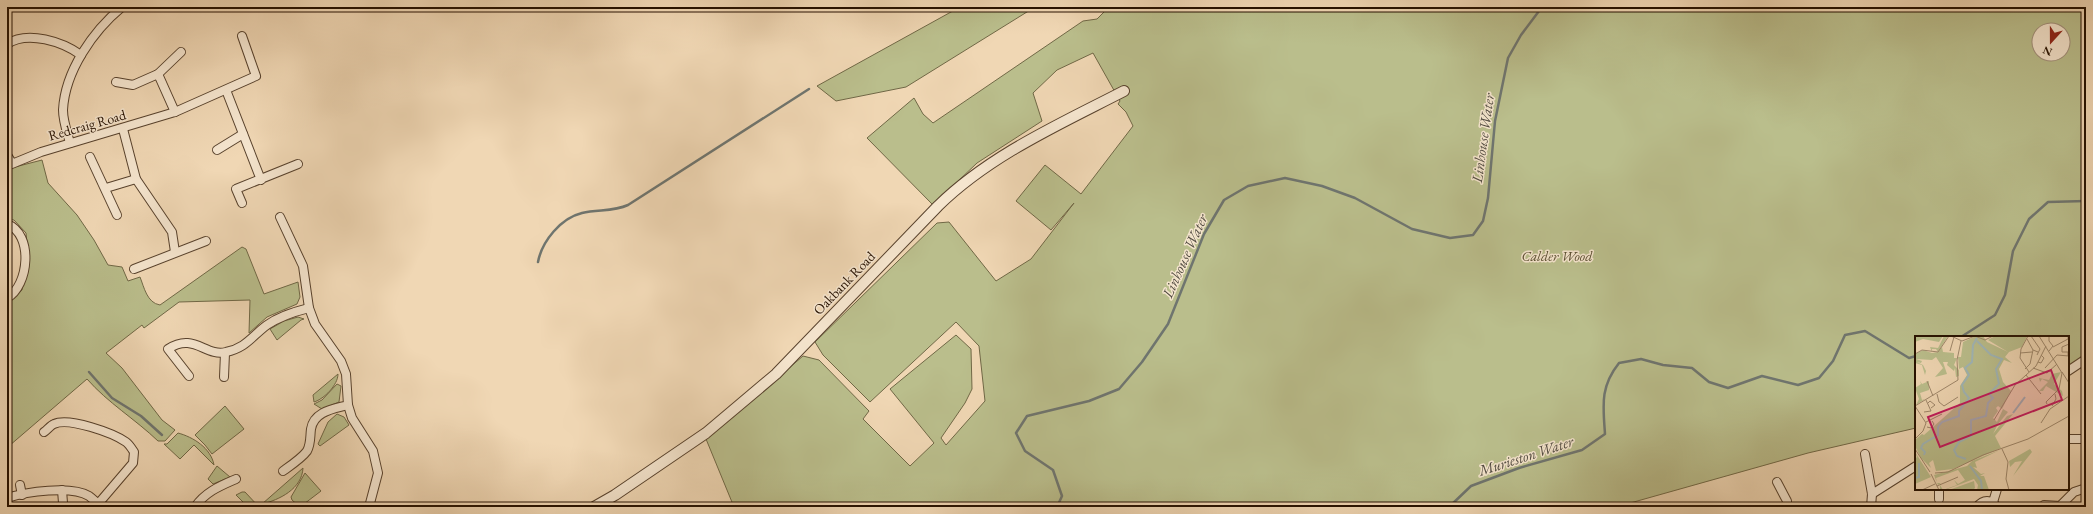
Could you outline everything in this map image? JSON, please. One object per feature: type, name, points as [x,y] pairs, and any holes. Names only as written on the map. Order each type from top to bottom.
[{"type":"street","points":[[70,143],[65,126],[63,111],[67,86],[81,55],[106,23],[122,7]]},
{"type":"street","name":"Redcraig Road","points":[[9,164],[70,143],[122,129],[175,112],[256,76],[242,36]]},
{"type":"street","points":[[7,44],[13,40],[51,40],[68,46],[81,55]]},
{"type":"street","points":[[116,82],[133,85],[158,74],[181,52]]},
{"type":"street","points":[[158,74],[175,112]]},
{"type":"street","points":[[226,90],[261,180]]},
{"type":"street","name":"Oakbank Road","points":[[594,507],[615,495],[706,433],[771,378],[938,206],[958,189],[988,166],[1031,140],[1124,91]]},
{"type":"street","points":[[122,129],[136,179],[172,232],[175,252]]},
{"type":"street","points":[[216,150],[243,134]]},
{"type":"street","points":[[7,155],[9,164]]},
{"type":"street","points":[[90,157],[106,188],[117,215]]},
{"type":"street","points":[[242,203],[236,190],[298,164]]},
{"type":"street","points":[[106,188],[136,179]]},
{"type":"street","points":[[280,217],[303,266],[310,308],[320,333],[341,361],[346,374],[348,405],[352,418],[367,440],[377,462],[378,473],[369,507]]},
{"type":"street","points":[[7,224],[12,226],[22,237],[26,251],[20,282],[13,295],[7,298]]},
{"type":"street","points":[[134,269],[206,241]]},
{"type":"street","points":[[189,376],[168,349],[174,345],[189,342],[225,353],[244,346],[265,326],[280,317],[310,308]]},
{"type":"street","points":[[224,377],[225,353]]},
{"type":"street","points":[[2069,370],[2086,359]]},
{"type":"street","points":[[283,472],[307,452],[310,442],[311,428],[316,418],[324,411],[348,405]]},
{"type":"street","points":[[7,498],[62,490],[77,492],[88,496],[100,506],[133,463],[134,452],[127,443],[106,433],[84,426],[66,423],[54,424],[44,432]]},
{"type":"street","points":[[2069,439],[2086,439]]},
{"type":"street","points":[[1865,454],[1872,494],[1871,507]]},
{"type":"street","points":[[1872,494],[1915,467]]},
{"type":"street","points":[[195,507],[200,499],[212,490],[236,479]]},
{"type":"street","points":[[1777,482],[1787,501],[1788,507]]},
{"type":"street","points":[[20,485],[22,495]]},
{"type":"street","points":[[2044,506],[2061,506],[2074,492],[2086,488]]},
{"type":"street","points":[[62,490],[63,503]]},
{"type":"street","points":[[1939,490],[1939,499]]},
{"type":"street","points":[[1977,507],[1983,501],[1995,505],[1997,490]]},
{"type":"green space","points":[[960,7],[1035,7],[906,87],[836,101],[817,86]]},
{"type":"green space","name":"Calder Wood","points":[[1109,7],[2086,7],[2086,356],[2069,367],[2069,336],[1915,336],[1915,428],[1808,453],[1616,507],[734,507],[706,439],[803,356],[819,360],[869,411],[863,419],[910,466],[934,443],[890,389],[956,335],[971,349],[972,389],[965,403],[941,438],[946,445],[985,401],[979,346],[956,322],[870,402],[823,355],[815,342],[937,223],[949,222],[996,281],[1031,259],[1074,203],[1051,230],[1016,201],[1045,165],[1081,194],[1133,126],[1126,112],[1118,104],[1120,101],[1093,53],[1057,70],[1033,93],[1042,121],[977,163],[933,205],[867,138],[914,98],[923,114],[933,123],[1083,21],[1097,19]]},
{"type":"green space","points":[[42,160],[48,183],[77,215],[94,240],[108,265],[122,267],[128,281],[140,277],[149,298],[156,304],[160,305],[242,247],[246,249],[264,294],[298,282],[300,297],[297,304],[267,317],[249,333],[250,300],[179,302],[144,328],[142,325],[106,353],[122,368],[162,420],[175,430],[165,441],[158,441],[104,396],[87,379],[9,446],[7,445],[7,305],[22,290],[28,254],[26,233],[14,220],[7,219],[7,163],[11,168]]},
{"type":"green space","points":[[298,317],[304,319],[277,340],[270,329],[284,321]]},
{"type":"green space","points":[[338,374],[336,383],[330,391],[322,398],[314,402],[313,395]]},
{"type":"green space","points":[[337,384],[341,386],[339,402],[322,409],[314,404],[322,400]]},
{"type":"green space","points":[[225,406],[244,429],[212,454],[195,435]]},
{"type":"green space","points":[[337,414],[344,417],[349,425],[320,446],[318,444],[328,422]]},
{"type":"green space","points":[[178,433],[190,437],[205,448],[214,465],[194,445],[180,459],[164,444],[167,444]]},
{"type":"green space","points":[[217,466],[230,477],[213,484],[208,479]]},
{"type":"green space","points":[[303,468],[299,482],[294,488],[275,500],[262,504]]},
{"type":"green space","points":[[305,473],[321,491],[300,507],[292,500],[291,497]]},
{"type":"green space","points":[[245,492],[259,507],[248,507],[236,495]]},
{"type":"waterway","name":"Linhouse Water","points":[[1057,507],[1062,496],[1053,470],[1025,451],[1016,433],[1027,416],[1089,401],[1119,389],[1142,362],[1168,324],[1204,234],[1224,200],[1248,186],[1285,178],[1322,186],[1355,198],[1412,229],[1450,238],[1473,235],[1483,221],[1488,198],[1495,121],[1508,58],[1521,35],[1542,7]]},
{"type":"waterway","points":[[538,262],[540,254],[548,239],[560,225],[567,220],[582,213],[617,209],[628,205],[809,89]]},
{"type":"waterway","name":"Murieston Water","points":[[1963,336],[1995,315],[2005,295],[2013,251],[2029,219],[2048,202],[2086,201]]},
{"type":"waterway","name":"Murieston Water","points":[[1449,507],[1471,486],[1519,468],[1582,450],[1605,434],[1604,397],[1609,380],[1619,363],[1641,359],[1663,365],[1692,368],[1709,382],[1728,388],[1762,376],[1798,385],[1819,378],[1833,361],[1845,335],[1865,331],[1909,358],[1915,356]]},
{"type":"waterway","points":[[89,372],[112,398],[141,416],[162,435]]}]
